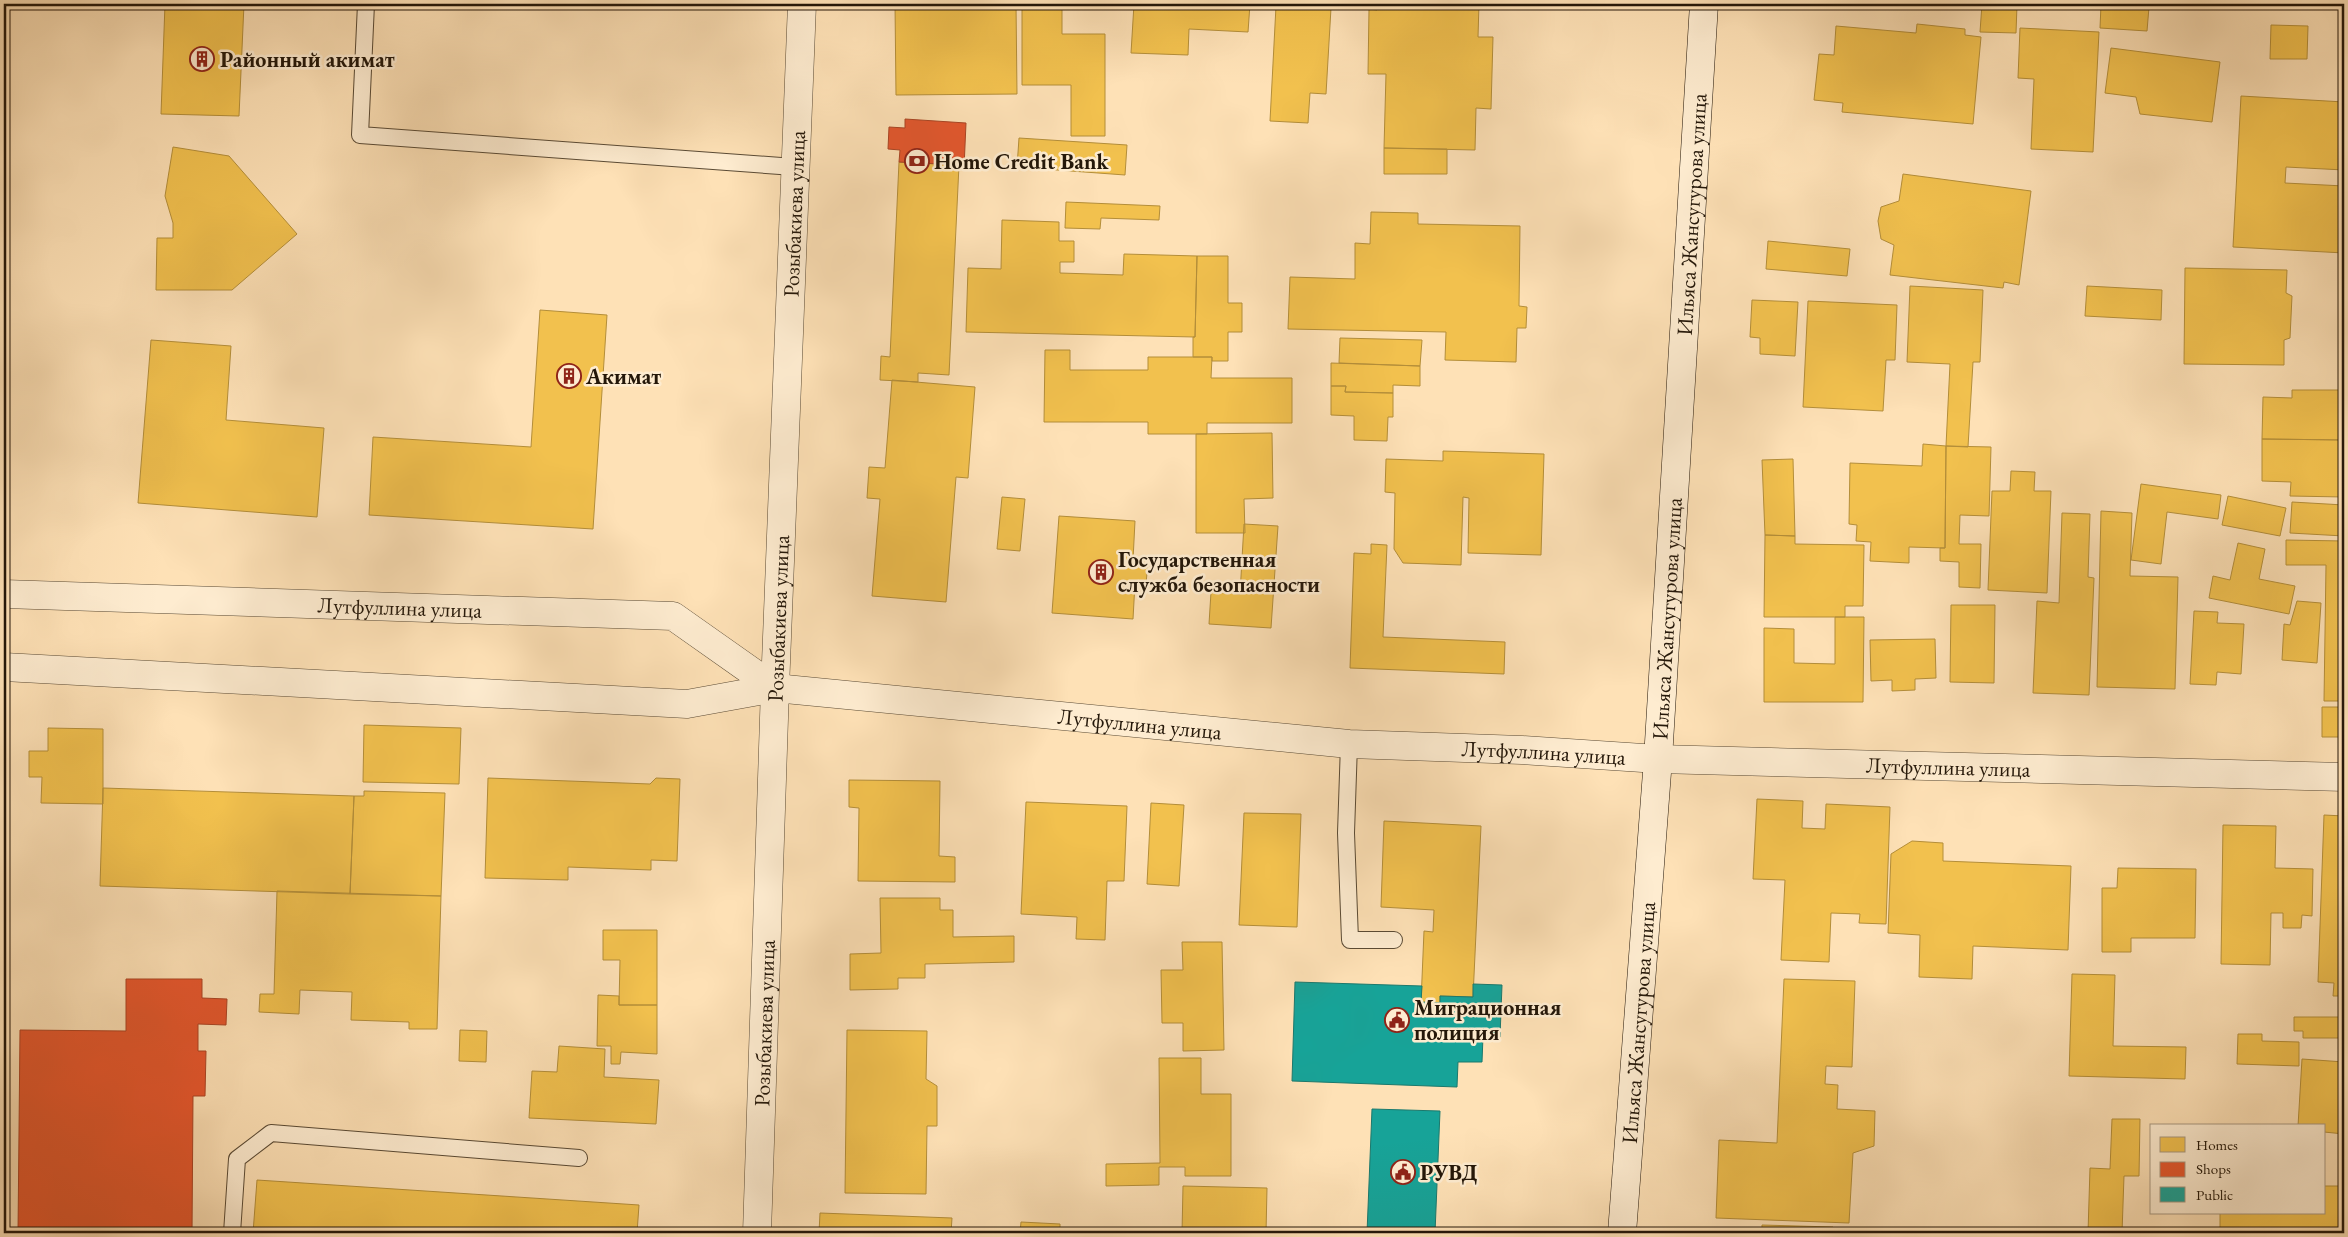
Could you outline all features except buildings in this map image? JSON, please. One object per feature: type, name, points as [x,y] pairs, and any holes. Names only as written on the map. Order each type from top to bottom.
[{"type":"street","name":"Розыбакиева улица","points":[[758,1233],[775,688],[794,167],[802,4]]},
{"type":"street","name":"Ильяса Жансугурова улица","points":[[1622,1233],[1658,759],[1704,4]]},
{"type":"street","name":"Лутфуллина улица","points":[[4,594],[673,616],[775,688]]},
{"type":"street","name":"Лутфуллина улица","points":[[4,667],[687,704],[775,688],[1350,744],[1522,750],[1658,759],[2344,777]]},
{"type":"lane","points":[[366,4],[360,136],[794,167]]},
{"type":"lane","points":[[1350,744],[1346,833],[1350,940],[1394,940]]},
{"type":"lane","points":[[232,1233],[237,1159],[271,1133],[579,1158]]},
{"type":"place","name":"Районный акимат","points":[[202,59]]},
{"type":"place","name":"Home Credit Bank","points":[[917,161]]},
{"type":"place","name":"Акимат","points":[[569,376]]},
{"type":"place","name":"Государственная служба безопасности","points":[[1101,572]]},
{"type":"place","name":"Миграционная полиция","points":[[1397,1020]]},
{"type":"place","name":"РУВД","points":[[1403,1172]]}]
